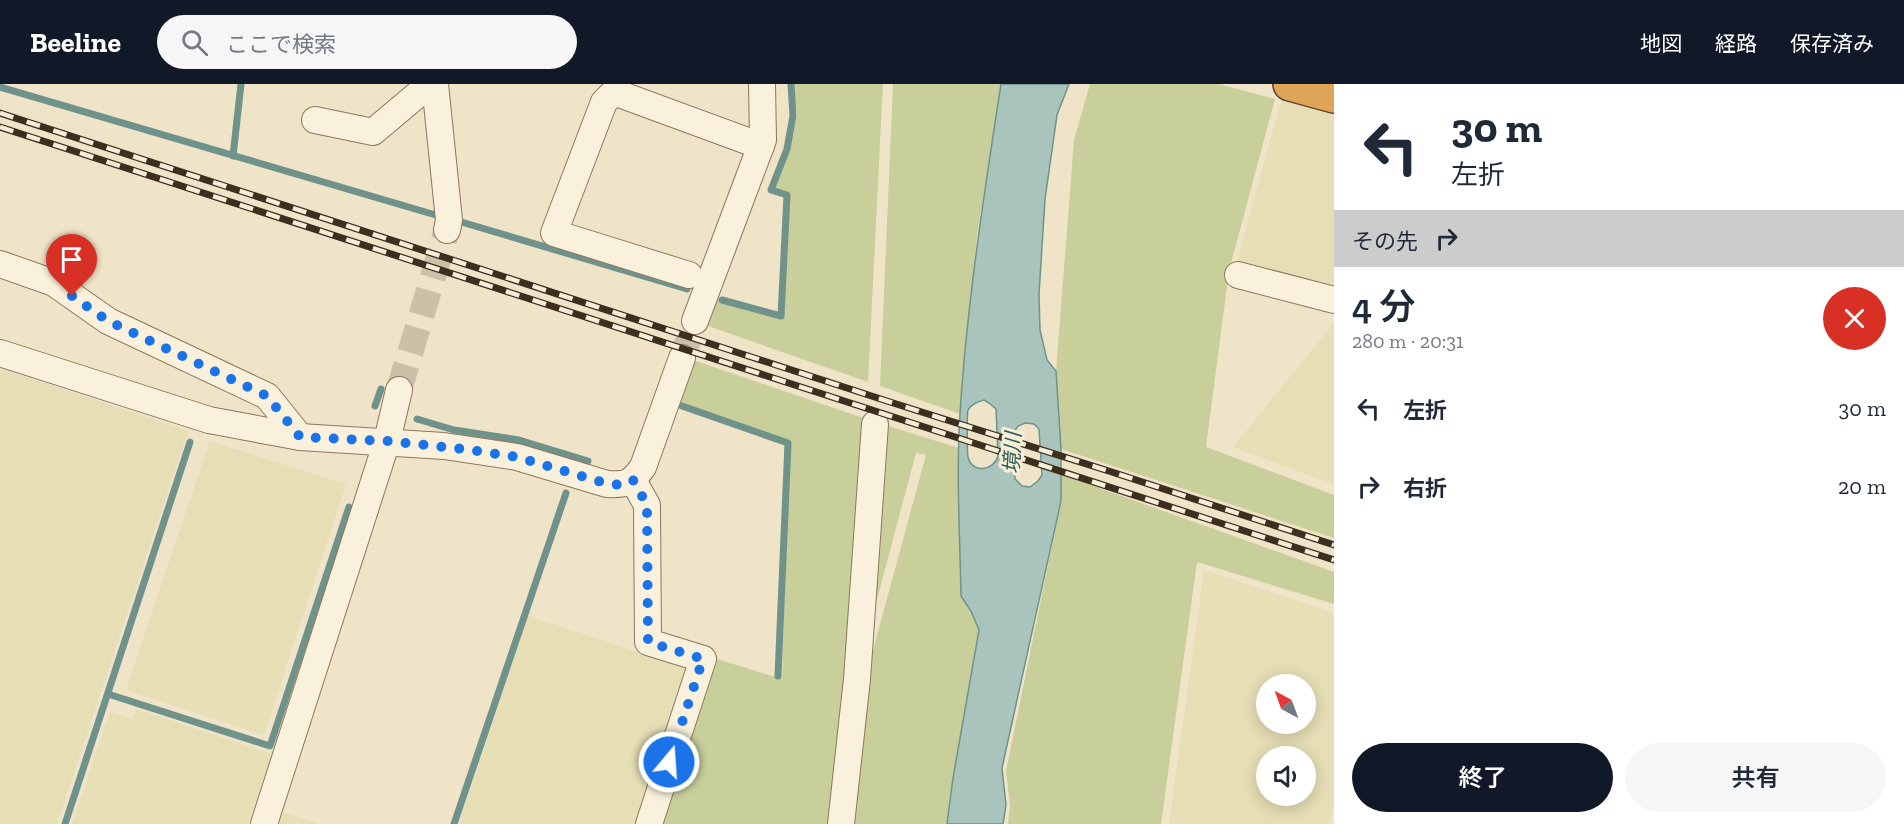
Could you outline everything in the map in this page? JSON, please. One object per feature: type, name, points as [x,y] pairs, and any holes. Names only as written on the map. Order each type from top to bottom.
[{"type":"highway","points":[[1290,84],[1334,96]]},
{"type":"street","points":[[315,120],[373,132],[430,84]]},
{"type":"street","points":[[435,84],[449,220],[447,230]]},
{"type":"street","points":[[695,321],[763,140],[762,84]]},
{"type":"street","points":[[690,275],[554,233],[604,102],[615,92],[635,91],[761,146]]},
{"type":"street","points":[[0,264],[54,283],[108,321],[267,396],[300,437]]},
{"type":"street","points":[[1238,275],[1334,300]]},
{"type":"street","points":[[0,353],[209,420],[300,437],[444,446],[517,457],[608,484],[622,485],[633,480],[643,467],[682,358]]},
{"type":"street","points":[[264,824],[387,441],[399,390]]},
{"type":"street","points":[[841,824],[856,679],[875,424]]},
{"type":"street","points":[[633,480],[647,505],[648,642],[703,659],[649,824]]},
{"type":"shaded area","points":[[1282,97],[1334,110],[1334,290],[1236,265]]},
{"type":"shaded area","points":[[1334,323],[1334,485],[1233,447]]},
{"type":"shaded area","points":[[0,368],[188,431],[57,824],[0,824]]},
{"type":"shaded area","points":[[210,441],[346,484],[264,735],[126,690]]},
{"type":"shaded area","points":[[1204,570],[1334,613],[1334,804],[1328,824],[1169,824]]},
{"type":"shaded area","points":[[528,616],[689,669],[638,824],[459,824]]},
{"type":"shaded area","points":[[136,709],[272,754],[248,824],[72,824],[110,712],[132,719]]},
{"type":"shaded area","points":[[283,812],[320,824],[279,824]]},
{"type":"green space","points":[[794,84],[883,84],[868,382],[708,326],[717,300],[782,318],[790,194],[773,189],[790,150],[797,116]]},
{"type":"green space","points":[[893,84],[1001,84],[977,235],[960,414],[880,386]]},
{"type":"green space","points":[[1090,84],[1219,84],[1275,99],[1229,271],[1206,447],[1334,495],[1334,538],[1061,449],[1056,371],[1074,140]]},
{"type":"green space","points":[[693,360],[869,420],[835,824],[659,824],[714,658],[782,679],[790,442],[679,403]]},
{"type":"green space","points":[[882,424],[959,448],[961,596],[971,611],[979,630],[947,824],[849,824],[860,698],[926,455],[916,453],[862,656]]},
{"type":"green space","points":[[1060,474],[1334,572],[1334,604],[1197,562],[1161,824],[1008,824],[1010,806],[1006,771],[1061,501]]},
{"type":"water","name":"境川","points":[[1001,84],[1069,84],[1057,115],[1045,199],[1039,294],[1040,330],[1047,360],[1056,371],[1061,449],[1061,501],[1002,768],[1006,805],[1003,824],[947,824],[979,630],[971,611],[961,596],[959,437],[972,290]],"holes":[[[984,400],[996,409],[998,456],[992,465],[978,468],[970,462],[968,457],[968,410]],[[1025,423],[1034,424],[1039,429],[1042,475],[1030,487],[1022,486],[1015,479],[1014,432],[1018,426]]]},
{"type":"waterway","points":[[233,156],[241,84]]},
{"type":"waterway","points":[[722,300],[781,316],[787,195],[771,190],[787,149],[793,116],[791,84]]},
{"type":"waterway","points":[[0,87],[439,216]]},
{"type":"waterway","points":[[458,218],[458,221],[687,289]]},
{"type":"waterway","points":[[375,406],[381,389]]},
{"type":"waterway","points":[[682,406],[788,443],[778,676]]},
{"type":"waterway","points":[[417,419],[454,430],[519,440],[588,461]]},
{"type":"waterway","points":[[65,824],[190,442]]},
{"type":"waterway","points":[[454,824],[566,493]]},
{"type":"waterway","points":[[108,694],[270,746],[349,507]]},
{"type":"tunnel","points":[[399,390],[447,230]]},
{"type":"tunnel","points":[[682,358],[695,321]]},
{"type":"railway","points":[[0,113],[1334,545]]},
{"type":"railway","points":[[0,127],[1334,560]]},
{"type":"route","points":[[72,296],[108,321],[267,396],[300,437],[444,446],[517,457],[608,484],[622,485],[633,480],[647,505],[648,642],[703,659],[669,762]]}]
